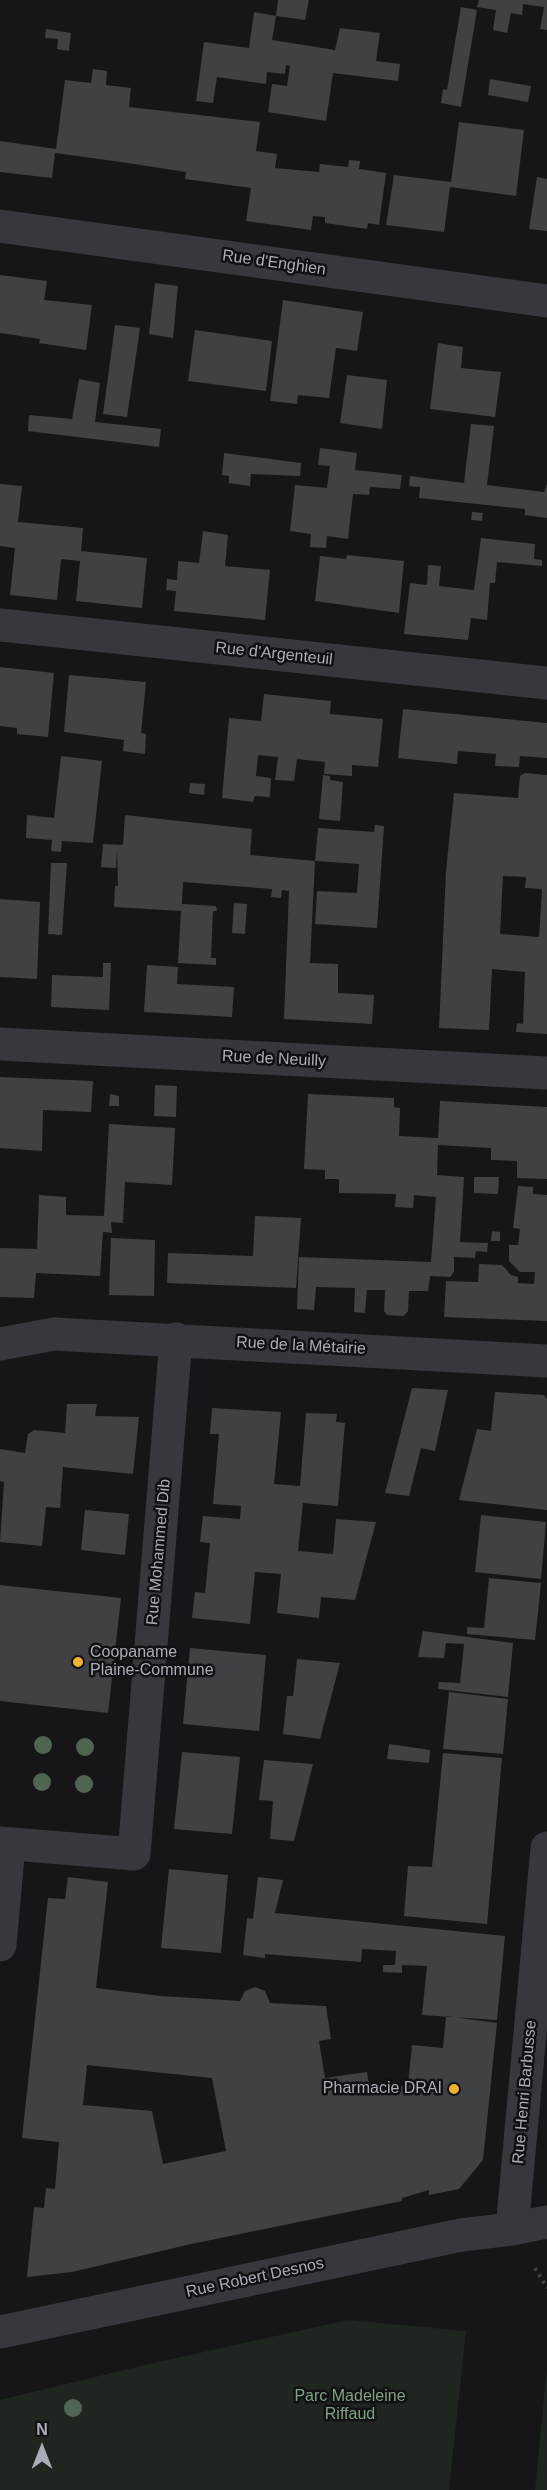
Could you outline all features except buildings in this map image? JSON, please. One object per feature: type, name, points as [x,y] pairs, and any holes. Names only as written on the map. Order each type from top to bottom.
[{"type":"street","name":"Rue d'Enghien","points":[[0,226],[547,301]]},
{"type":"street","name":"Rue d'Argenteuil","points":[[0,625],[547,683]]},
{"type":"street","name":"Rue de Neuilly","points":[[0,1044],[547,1073]]},
{"type":"street","name":"Rue de la Métairie","points":[[0,1332],[176,1339],[547,1361]]},
{"type":"street","name":"Rue de la Métairie","points":[[0,1344],[54,1334]]},
{"type":"street","name":"Rue Mohammed Dib","points":[[4,1844],[134,1854],[176,1339]]},
{"type":"street","points":[[0,1945],[4,1844]]},
{"type":"street","name":"Rue Henri Barbusse","points":[[512,2229],[547,1848]]},
{"type":"street","name":"Rue Robert Desnos","points":[[0,2332],[450,2237],[547,2222]]},
{"type":"green space","name":"Parc Madeleine Riffaud","points":[[348,2320],[466,2331],[449,2490],[0,2490],[0,2400]]},
{"type":"green space","points":[[547,2367],[547,2490],[535,2490]]},
{"type":"place","name":"Coopaname Plaine-Commune","points":[[78,1662]]},
{"type":"place","name":"Pharmacie DRAI","points":[[454,2089]]}]
